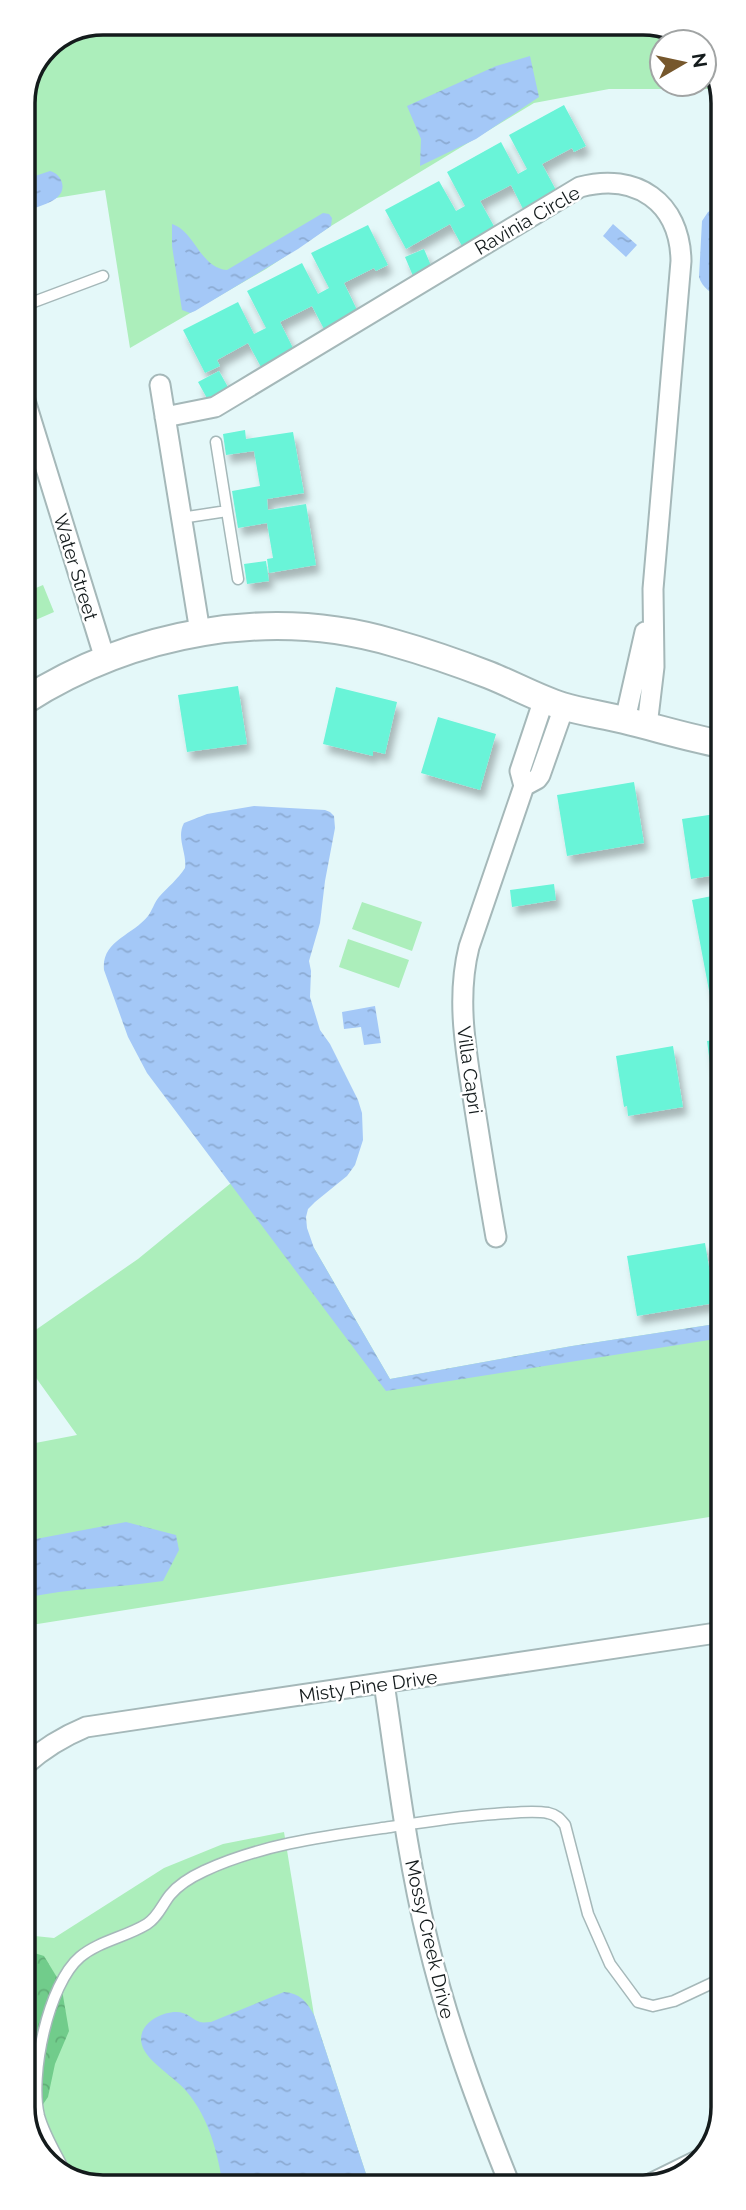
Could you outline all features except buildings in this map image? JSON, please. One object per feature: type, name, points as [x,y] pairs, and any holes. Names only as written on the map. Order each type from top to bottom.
[{"type":"street","name":"Ravinia Circle","points":[[165,418],[215,407],[580,187],[606,182],[636,187],[653,197],[666,210],[676,227],[681,249],[653,589],[639,662],[636,723]]},
{"type":"street","points":[[160,385],[200,632]]},
{"type":"street","name":"Water Street","points":[[35,433],[105,659]]},
{"type":"street","points":[[35,695],[105,659],[160,641],[200,632],[285,627],[328,630],[374,638],[489,675],[554,703],[711,741]]},
{"type":"street","name":"Villa Capri","points":[[496,1237],[462,1014],[465,964],[524,786],[520,771],[554,703]]},
{"type":"street","name":"Misty Pine Drive","points":[[35,1756],[68,1734],[86,1727],[711,1634]]},
{"type":"street","name":"Mossy Creek Drive","points":[[384,1684],[416,1890],[441,1993],[478,2107],[506,2175]]},
{"type":"lane","points":[[35,302],[103,276]]},
{"type":"lane","points":[[216,442],[238,579]]},
{"type":"lane","points":[[181,519],[227,511]]},
{"type":"lane","points":[[58,2158],[43,2128],[35,2087],[39,2051],[51,2005],[62,1981],[77,1960],[99,1946],[146,1924],[156,1916],[181,1884],[205,1871],[273,1847],[405,1824],[484,1815],[548,1813],[559,1817],[565,1825],[588,1914],[610,1964],[638,2002],[653,2006],[674,2001],[711,1984]]},
{"type":"green space","points":[[648,35],[648,89],[609,89],[534,103],[331,226],[266,269],[130,348],[105,190],[56,198],[35,207],[36,89],[46,65],[55,55],[65,46],[89,36]]},
{"type":"green space","points":[[43,585],[54,612],[35,620],[35,588]]},
{"type":"green space","points":[[362,902],[422,922],[412,951],[352,929]]},
{"type":"green space","points":[[348,939],[409,960],[399,988],[339,967]]},
{"type":"green space","points":[[231,1183],[314,1248],[390,1379],[572,1346],[711,1325],[711,1517],[35,1624],[35,1443],[77,1435],[35,1376],[35,1330],[138,1259]]},
{"type":"green space","points":[[284,1832],[314,2015],[366,2175],[98,2175],[77,2170],[61,2161],[42,2137],[37,2125],[35,2107],[35,1936],[54,1938],[164,1868],[223,1844]]},
{"type":"green space","points":[[35,1953],[44,1956],[61,1984],[69,2031],[55,2064],[48,2097],[36,2115]]},
{"type":"water","points":[[530,56],[539,97],[476,139],[420,166],[421,139],[407,106],[496,66]]},
{"type":"water","points":[[50,171],[58,175],[62,189],[55,199],[35,208],[35,176]]},
{"type":"water","points":[[711,210],[711,292],[699,277],[702,221]]},
{"type":"water","points":[[323,213],[332,218],[331,226],[298,249],[195,311],[190,313],[182,310],[172,246],[172,224],[186,234],[210,263],[227,270]]},
{"type":"water","points":[[613,224],[637,245],[626,257],[603,236]]},
{"type":"water","points":[[254,806],[325,810],[334,816],[335,828],[320,923],[309,961],[310,997],[320,1030],[330,1044],[358,1100],[362,1113],[363,1140],[355,1165],[347,1176],[308,1209],[307,1228],[314,1248],[390,1379],[572,1346],[711,1325],[711,1340],[386,1391],[147,1073],[128,1037],[104,970],[104,960],[113,945],[142,923],[159,897],[185,868],[181,840],[184,823],[207,814]]},
{"type":"water","points":[[375,1006],[381,1043],[364,1045],[361,1027],[344,1029],[342,1012]]},
{"type":"water","points":[[126,1522],[176,1535],[179,1550],[163,1581],[35,1596],[35,1539]]},
{"type":"water","points":[[284,1992],[302,1999],[314,2015],[366,2175],[221,2175],[207,2125],[195,2102],[149,2057],[141,2038],[150,2021],[163,2014],[180,2012],[200,2022],[211,2022]]}]
